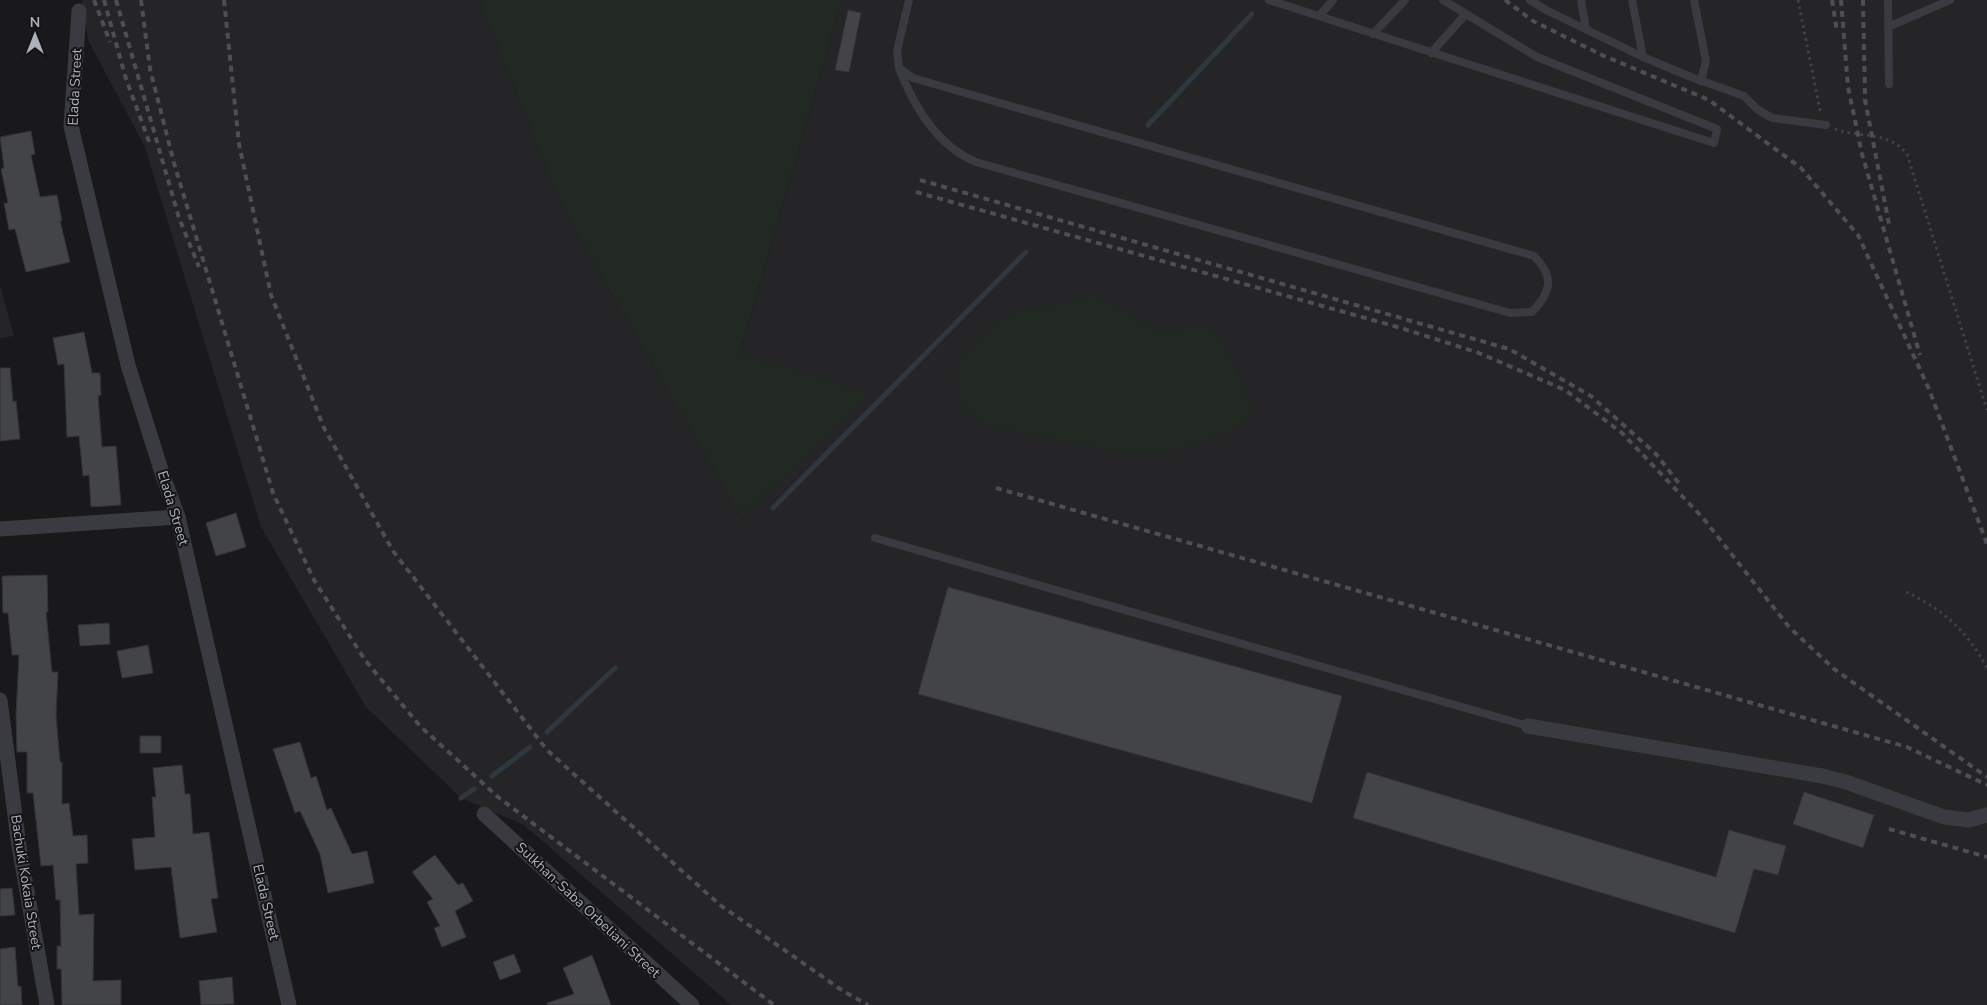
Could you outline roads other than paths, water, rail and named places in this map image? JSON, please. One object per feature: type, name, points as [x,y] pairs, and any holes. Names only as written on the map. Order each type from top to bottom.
[{"type":"street","name":"Elada Street","points":[[79,11],[71,126],[128,366],[178,517],[289,1005]]},
{"type":"street","points":[[0,529],[178,517]]},
{"type":"street","name":"Bachuki Kokaia Street","points":[[0,700],[19,846],[47,1005]]},
{"type":"street","points":[[1528,726],[1822,776],[1846,782],[1944,817],[1969,820],[1987,816]]},
{"type":"street","name":"Sulkhan-Saba Orbeliani Street","points":[[484,814],[692,1005]]},
{"type":"lane","points":[[900,68],[913,78],[1534,256],[1544,266],[1548,276],[1548,289],[1532,312],[1510,313],[976,162],[959,155],[938,137],[906,85],[900,68],[897,51],[909,0]]},
{"type":"lane","points":[[1269,0],[1714,143],[1717,129],[1537,58],[1443,0]]},
{"type":"lane","points":[[1319,16],[1333,0]]},
{"type":"lane","points":[[1373,34],[1404,0]]},
{"type":"lane","points":[[1532,0],[1643,57],[1744,96],[1758,109],[1772,118],[1826,124]]},
{"type":"lane","points":[[1581,0],[1586,29]]},
{"type":"lane","points":[[1632,0],[1643,57]]},
{"type":"lane","points":[[1694,0],[1706,61],[1702,81]]},
{"type":"lane","points":[[1888,0],[1889,84]]},
{"type":"lane","points":[[1888,27],[1950,0]]},
{"type":"lane","points":[[1431,52],[1465,15]]},
{"type":"lane","points":[[875,538],[1528,726]]},
{"type":"waterway","points":[[1148,125],[1252,14]]},
{"type":"waterway","points":[[773,508],[1026,252]]},
{"type":"waterway","points":[[547,732],[615,668]]},
{"type":"waterway","points":[[492,776],[530,747]]},
{"type":"waterway","points":[[461,798],[474,789]]},
{"type":"railway","points":[[94,0],[110,42]]},
{"type":"railway","points":[[104,0],[126,79],[150,144]]},
{"type":"railway","points":[[116,0],[179,218],[199,267]]},
{"type":"railway","points":[[141,0],[150,69],[174,163],[273,493],[314,580],[365,660],[420,726],[498,797],[774,1005]]},
{"type":"railway","points":[[224,0],[239,144],[271,295],[324,428],[393,551],[547,750],[720,905],[843,991],[868,1005]]},
{"type":"railway","points":[[1505,0],[1533,21],[1604,56],[1709,100],[1801,168],[1858,235],[1929,389],[1987,544]]},
{"type":"railway","points":[[1832,0],[1837,31]]},
{"type":"railway","points":[[1841,0],[1848,87],[1862,154],[1920,355]]},
{"type":"railway","points":[[1863,0],[1865,100],[1889,224]]},
{"type":"railway","points":[[920,180],[1509,349],[1591,396],[1656,454],[1681,486]]},
{"type":"railway","points":[[916,192],[1401,328],[1479,353],[1565,390],[1622,433],[1703,518],[1789,627],[1834,669],[1987,777]]},
{"type":"railway","points":[[996,488],[1907,747],[1987,785]]},
{"type":"railway","points":[[1889,829],[1987,857]]}]
